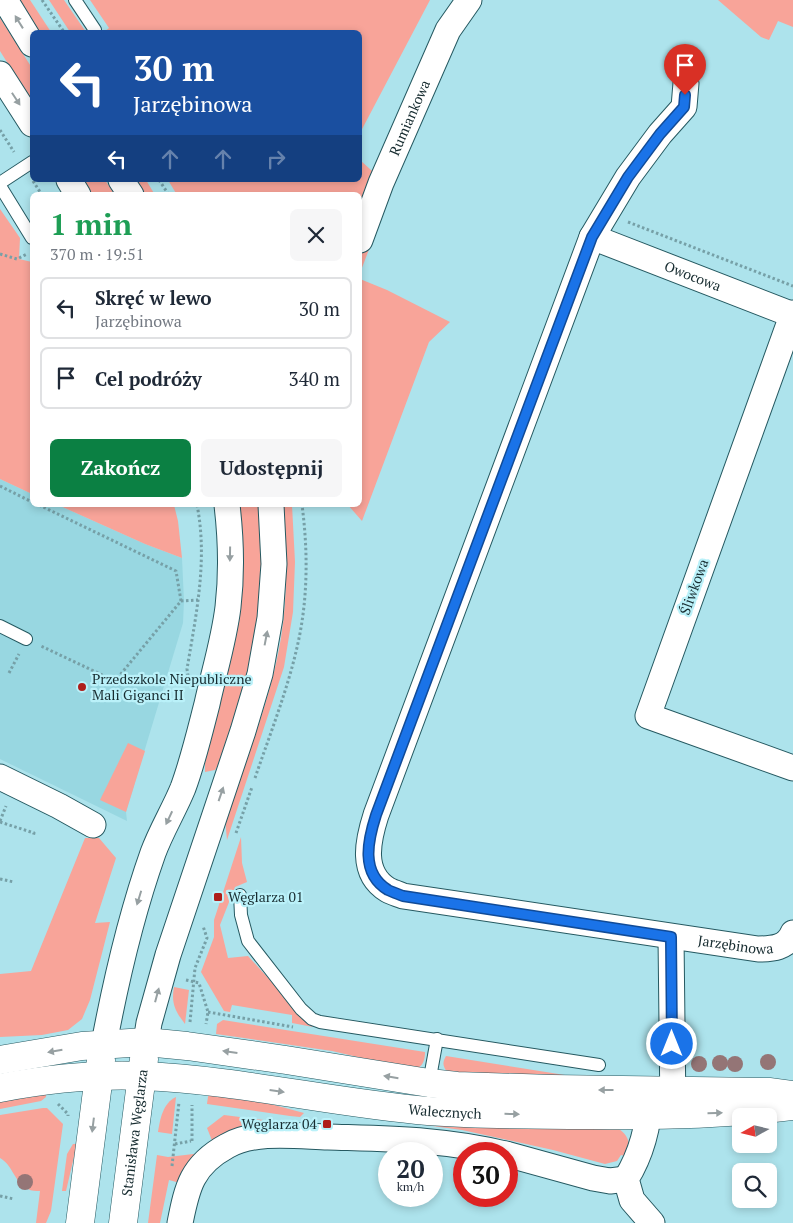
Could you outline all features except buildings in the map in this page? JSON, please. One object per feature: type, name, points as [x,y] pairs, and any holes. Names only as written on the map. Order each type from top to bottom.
[{"type":"street","points":[[5,0],[30,41]]},
{"type":"street","name":"Rumiankowa","points":[[362,235],[381,183],[448,30],[469,0]]},
{"type":"street","points":[[0,74],[30,121]]},
{"type":"street","name":"Jarzębinowa","points":[[686,84],[684,107],[660,134],[628,177],[592,237],[376,815],[368,850],[370,866],[377,880],[388,890],[403,896],[758,949],[771,949],[783,945],[793,933]]},
{"type":"street","name":"Owocowa","points":[[592,237],[793,314]]},
{"type":"street","name":"Śliwkowa","points":[[793,314],[648,716],[793,768]]},
{"type":"street","points":[[80,1223],[99,1077],[115,988],[139,898],[154,852],[183,787],[204,716],[228,608],[231,548],[227,507]]},
{"type":"street","points":[[146,1042],[168,955],[243,731],[260,674],[270,618],[274,564],[271,507]]},
{"type":"street","points":[[0,777],[59,806],[93,826]]},
{"type":"street","points":[[652,1223],[632,1200],[626,1179],[633,1168],[648,1126],[661,1102],[671,937]]},
{"type":"street","name":"Walecznych","points":[[0,1060],[82,1046],[146,1042],[286,1060],[430,1083],[552,1089],[748,1112],[793,1106]]},
{"type":"street","name":"Stanisława Węglarza","points":[[123,1223],[146,1042]]},
{"type":"street","name":"Walecznych","points":[[0,1088],[58,1079],[141,1076],[196,1080],[428,1111],[504,1114],[769,1092],[793,1095]]},
{"type":"street","points":[[180,1223],[186,1192],[192,1179],[214,1154],[239,1140],[277,1136],[424,1140],[453,1144]]},
{"type":"street","points":[[518,1157],[602,1180],[626,1179]]},
{"type":"lane","points":[[75,0],[95,30]]},
{"type":"lane","points":[[30,163],[0,184],[30,235]]},
{"type":"lane","points":[[0,626],[26,638]]},
{"type":"lane","points":[[240,895],[241,915],[248,941],[301,1009],[320,1022],[598,1065]]},
{"type":"lane","points":[[430,1083],[437,1039]]},
{"type":"path","points":[[42,0],[63,30]]},
{"type":"path","points":[[0,254],[17,258],[30,253]]},
{"type":"path","points":[[0,486],[30,501]]},
{"type":"path","points":[[43,507],[176,571],[181,601]]},
{"type":"path","points":[[187,669],[202,567],[197,507]]},
{"type":"path","points":[[9,673],[26,638],[115,681],[181,601],[198,600]]},
{"type":"path","points":[[6,805],[0,821],[34,833],[33,837]]},
{"type":"path","points":[[0,879],[14,882]]},
{"type":"path","points":[[195,982],[196,968],[207,938],[202,923]]},
{"type":"path","points":[[58,1079],[56,1102],[68,1114],[67,1124]]},
{"type":"path","points":[[0,1196],[14,1200]]},
{"type":"shaded area","points":[[19,0],[30,0],[50,30],[39,30]]},
{"type":"shaded area","points":[[49,0],[64,0],[85,30],[69,30]]},
{"type":"shaded area","points":[[90,0],[430,0],[362,129],[362,30],[106,30],[109,28]]},
{"type":"shaded area","points":[[718,0],[793,0],[793,27],[778,21],[769,40],[761,37]]},
{"type":"shaded area","points":[[0,18],[30,65],[30,99],[0,51]]},
{"type":"shaded area","points":[[362,162],[392,189],[362,268],[362,192],[175,192],[169,182],[362,182]]},
{"type":"shaded area","points":[[84,182],[106,182],[113,192],[91,192]]},
{"type":"shaded area","points":[[138,182],[147,182],[153,192],[144,192]]},
{"type":"shaded area","points":[[0,209],[20,238],[19,259],[30,262],[30,493],[0,479]]},
{"type":"shaded area","points":[[362,280],[387,290],[450,322],[429,342],[362,521],[350,507],[362,507]]},
{"type":"shaded area","name":"Przedszkole Niepubliczne Mali Giganci II","points":[[0,479],[30,493],[30,507],[62,507],[145,544],[182,558],[184,601],[183,623],[126,812],[127,821],[0,759]]},
{"type":"shaded area","points":[[62,507],[174,507],[182,558],[145,544]]},
{"type":"shaded area","points":[[237,507],[259,507],[262,567],[261,592],[254,641],[220,762],[215,770],[205,772],[205,763],[232,651]]},
{"type":"shaded area","points":[[282,507],[292,507],[295,562],[293,612],[284,667],[227,840],[225,819],[264,707],[277,661],[285,605],[285,538]]},
{"type":"shaded area","points":[[128,743],[145,751],[126,812],[100,800]]},
{"type":"shaded area","points":[[241,837],[242,863],[247,882],[235,887],[220,925],[228,958],[248,956],[313,1027],[292,1023],[292,1015],[232,1005],[230,1012],[224,1011],[201,972],[214,937],[214,920]]},
{"type":"shaded area","points":[[85,838],[99,838],[116,858],[95,923],[110,922],[90,1000],[82,1019],[68,1030],[42,1035],[0,1037],[0,974],[31,971]]},
{"type":"shaded area","points":[[174,987],[189,990],[185,1024],[175,1007],[173,998]]},
{"type":"shaded area","points":[[223,1020],[425,1052],[424,1059],[419,1067],[409,1069],[332,1051],[216,1034],[217,1024]]},
{"type":"shaded area","points":[[446,1056],[590,1079],[447,1072],[444,1064]]},
{"type":"shaded area","points":[[209,1089],[304,1113],[300,1117],[207,1104]]},
{"type":"shaded area","points":[[46,1091],[46,1097],[41,1101],[0,1109],[0,1098]]},
{"type":"shaded area","points":[[176,1097],[172,1134],[158,1132],[165,1107]]},
{"type":"shaded area","points":[[47,1108],[63,1124],[51,1211],[46,1223],[36,1223],[40,1191],[24,1187],[8,1165],[0,1158],[0,1115]]},
{"type":"shaded area","points":[[224,1115],[295,1124],[213,1143],[207,1128]]},
{"type":"shaded area","points":[[410,1123],[616,1127],[626,1136],[629,1143],[629,1152],[628,1157],[621,1155],[617,1161],[605,1164],[553,1150],[462,1130]]},
{"type":"shaded area","points":[[73,1144],[77,1144],[66,1191],[62,1191],[67,1154]]},
{"type":"shaded area","points":[[202,1153],[180,1183],[169,1180],[160,1223],[148,1223],[157,1155],[168,1157]]},
{"type":"place","name":"Przedszkole Niepubliczne Mali Giganci II","points":[[82,687]]},
{"type":"place","name":"Węglarza 01","points":[[218,897]]},
{"type":"place","name":"Węglarza 04","points":[[327,1124]]},
{"type":"route","points":[[672,1044],[671,937],[403,896],[388,890],[377,880],[370,866],[368,850],[376,815],[592,237],[628,177],[660,134],[684,107],[685,95]]}]
